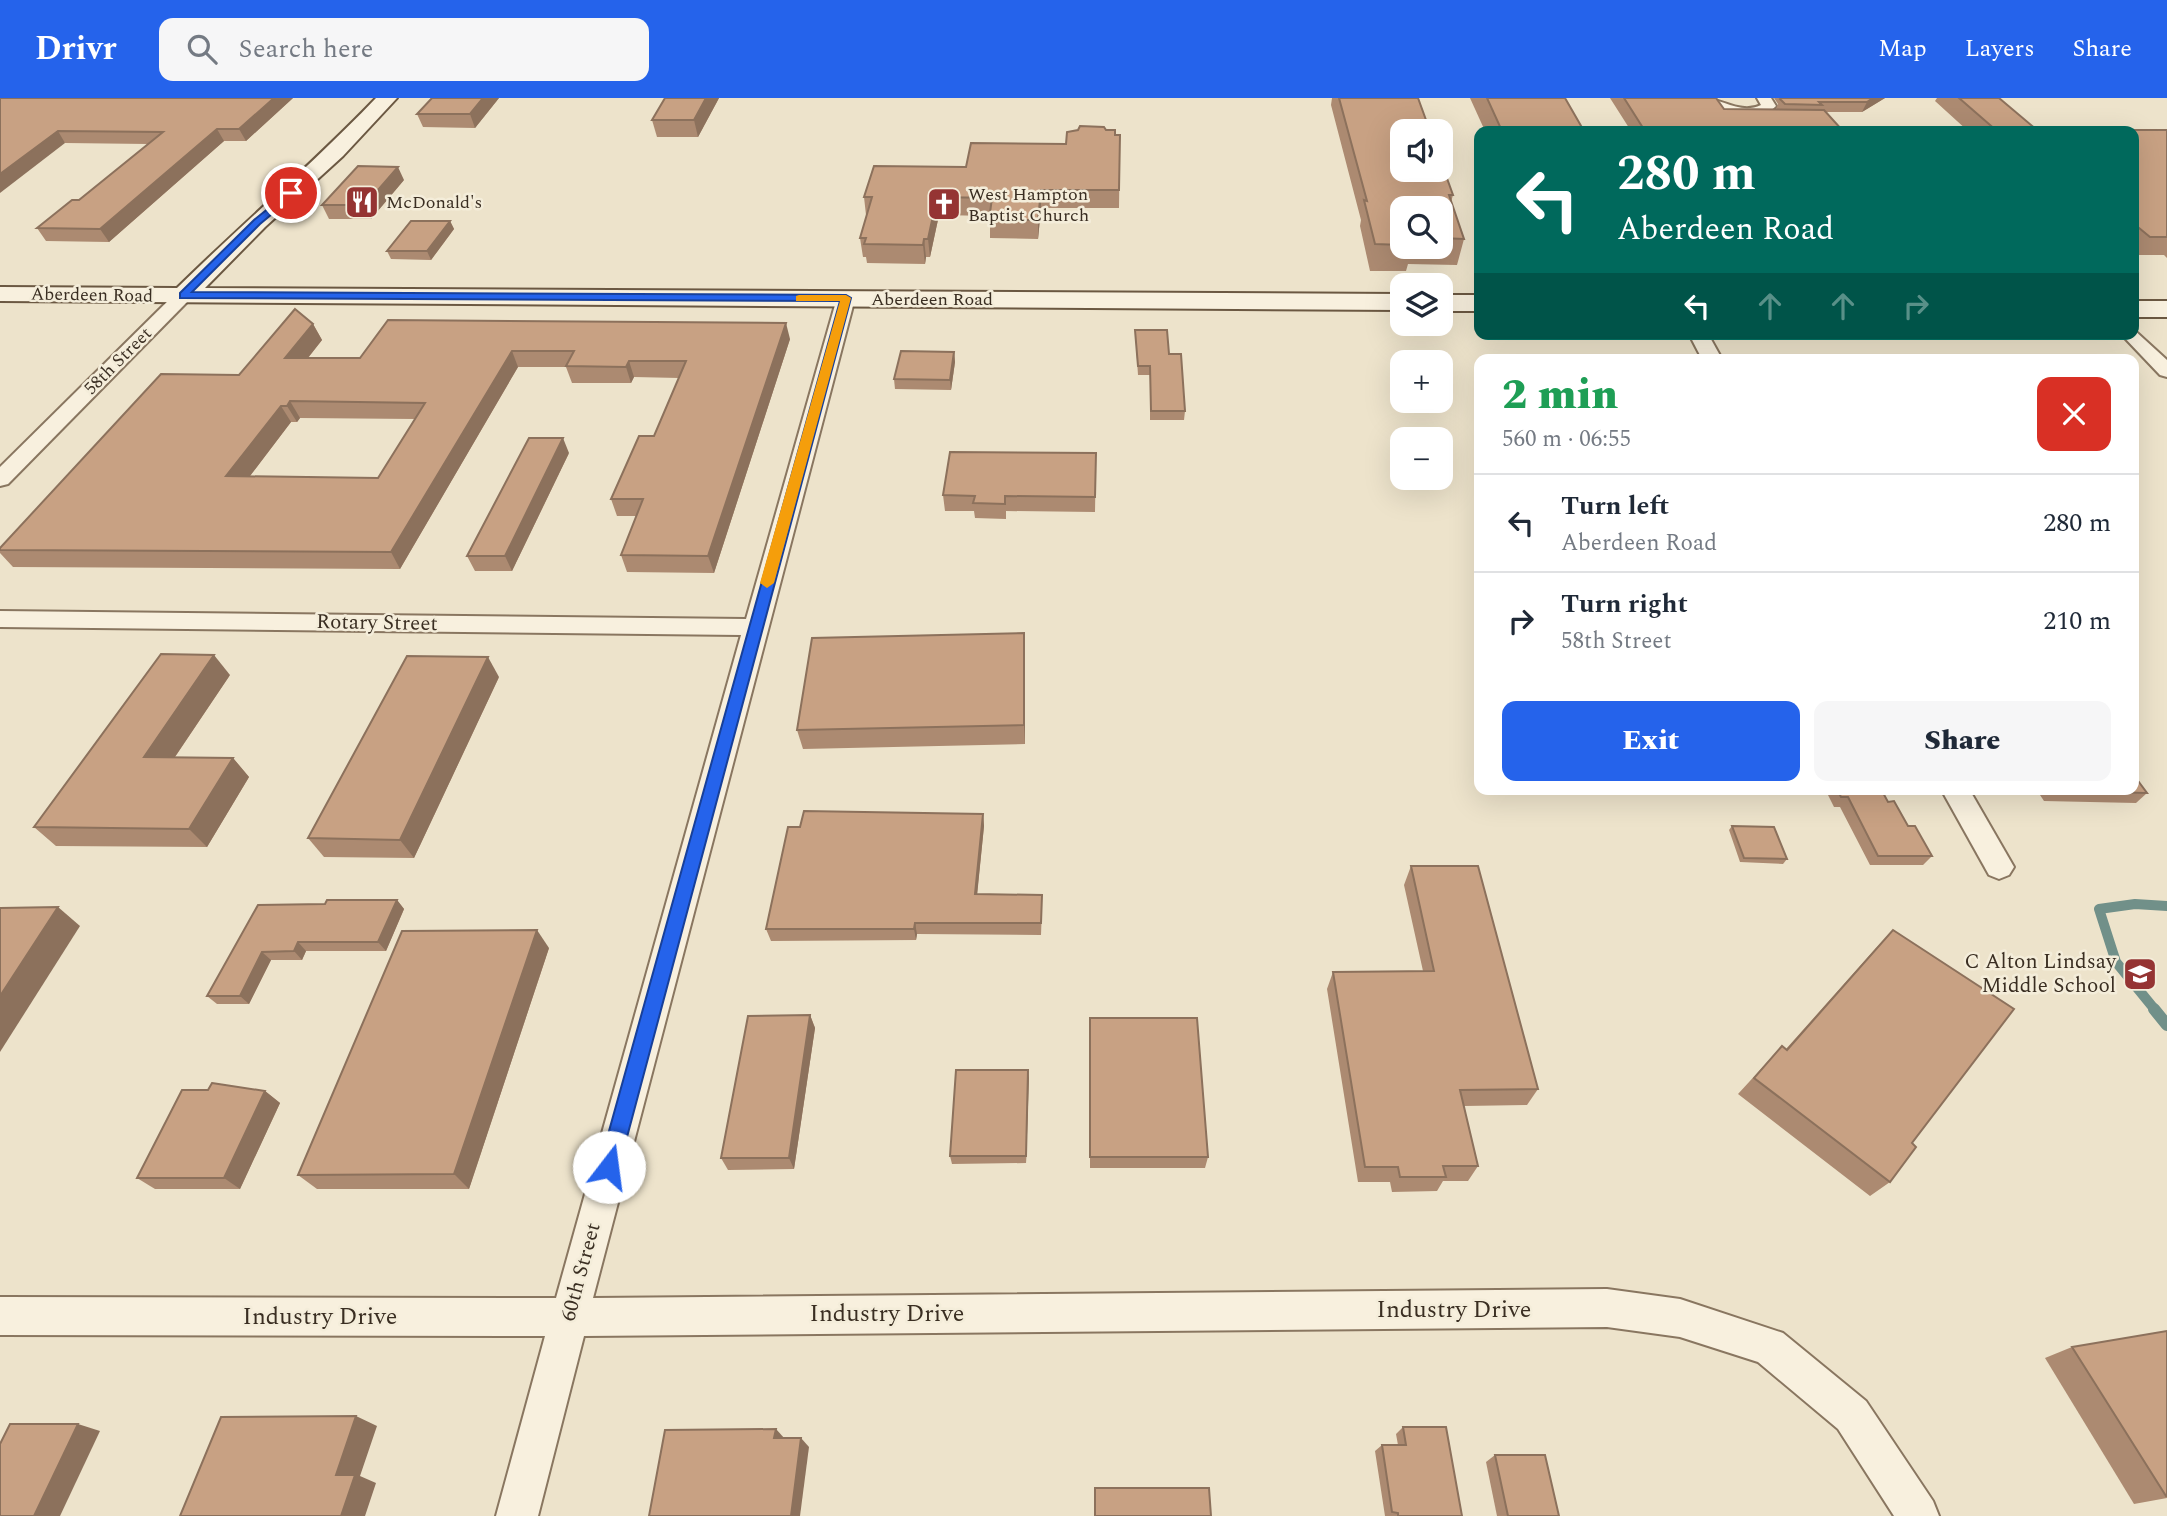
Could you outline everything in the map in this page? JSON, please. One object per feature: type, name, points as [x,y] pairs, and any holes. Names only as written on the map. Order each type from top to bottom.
[{"type":"main road","name":"58th Street","points":[[184,295],[257,222],[336,152],[387,98]]},
{"type":"main road","name":"Aberdeen Road","points":[[0,294],[1390,302]]},
{"type":"main road","points":[[1453,303],[1474,303]]},
{"type":"main road","points":[[2139,309],[2167,309]]},
{"type":"street","points":[[1709,98],[1717,105],[1744,112],[1767,109],[1769,102],[1764,98]]},
{"type":"street","points":[[1744,112],[1755,126]]},
{"type":"street","name":"58th Street","points":[[0,479],[184,295]]},
{"type":"street","name":"60th Street","points":[[517,1516],[846,298]]},
{"type":"street","points":[[2136,340],[2167,371]]},
{"type":"street","name":"Rotary Street","points":[[0,619],[755,628]]},
{"type":"street","points":[[1958,795],[1999,867]]},
{"type":"street","name":"Industry Drive","points":[[0,1316],[569,1317],[1607,1308],[1680,1318],[1769,1347],[1852,1415],[1918,1516]]},
{"type":"building","points":[[0,98],[274,98],[239,129],[217,129],[100,229],[37,228],[72,200],[79,200],[163,132],[58,131],[0,174]]},
{"type":"building","points":[[432,98],[483,98],[470,114],[417,114]]},
{"type":"building","points":[[665,98],[706,98],[694,120],[652,120]]},
{"type":"building","points":[[1339,98],[1418,98],[1426,119],[1390,119],[1390,182],[1448,182],[1453,195],[1390,196],[1390,245],[1375,244],[1364,200],[1367,201]]},
{"type":"building","points":[[1487,98],[1565,98],[1581,126],[1500,126]]},
{"type":"building","points":[[1624,98],[1716,98],[1724,109],[1824,110],[1838,126],[1642,126]]},
{"type":"building","points":[[1781,98],[1873,98],[1867,102],[1819,102],[1822,105],[1785,104]]},
{"type":"building","points":[[1959,98],[1999,98],[2032,126],[1991,126]]},
{"type":"building","name":"West Hampton Baptist Church","points":[[1080,126],[1104,127],[1106,130],[1115,130],[1115,135],[1120,135],[1119,190],[1041,190],[1038,220],[989,220],[992,198],[937,197],[928,239],[924,239],[923,245],[864,244],[866,238],[860,238],[872,197],[864,197],[874,166],[966,167],[971,143],[1066,144],[1067,132],[1078,130]]},
{"type":"building","points":[[2139,130],[2167,130],[2167,237],[2150,237],[2139,228]]},
{"type":"building","points":[[358,166],[398,167],[365,205],[322,205]]},
{"type":"building","points":[[1453,207],[1464,239],[1453,239]]},
{"type":"building","points":[[411,221],[450,221],[427,251],[387,251]]},
{"type":"building","points":[[295,309],[313,324],[285,358],[360,358],[388,320],[786,323],[708,556],[621,555],[643,499],[611,499],[639,436],[654,436],[686,361],[629,361],[626,367],[566,366],[574,351],[512,351],[391,552],[0,550],[161,374],[239,375]],"holes":[[[290,401],[425,403],[378,478],[226,476],[281,406],[287,406]]]},
{"type":"building","points":[[1135,330],[1167,330],[1169,354],[1181,354],[1185,411],[1151,411],[1150,366],[1138,366]]},
{"type":"building","points":[[901,351],[954,352],[950,380],[894,379]]},
{"type":"building","points":[[529,438],[563,438],[505,556],[467,556]]},
{"type":"building","points":[[950,452],[1096,453],[1095,497],[1005,496],[1005,504],[973,503],[975,496],[943,495]]},
{"type":"building","points":[[1024,633],[1024,725],[797,730],[812,638]]},
{"type":"building","points":[[161,654],[214,655],[144,757],[233,758],[189,829],[34,827]]},
{"type":"building","points":[[407,656],[488,657],[400,840],[308,838]]},
{"type":"building","points":[[2139,782],[2147,793],[2139,793]]},
{"type":"building","points":[[1840,795],[1884,795],[1888,802],[1894,801],[1908,826],[1915,826],[1932,856],[1878,856],[1848,797]]},
{"type":"building","points":[[804,811],[983,814],[975,894],[1042,895],[1041,923],[915,923],[914,929],[766,929],[788,827],[800,827]]},
{"type":"building","points":[[1732,826],[1774,827],[1787,859],[1744,858]]},
{"type":"building","points":[[1411,866],[1478,866],[1538,1089],[1460,1090],[1478,1166],[1443,1166],[1446,1177],[1400,1177],[1398,1167],[1365,1167],[1333,972],[1434,971]]},
{"type":"building","points":[[327,900],[397,900],[378,942],[298,942],[294,951],[262,952],[240,996],[207,996],[258,905],[325,904]]},
{"type":"building","points":[[58,907],[0,996],[0,908]]},
{"type":"building","points":[[537,930],[454,1174],[298,1175],[402,931]]},
{"type":"building","points":[[1893,930],[2014,1009],[1912,1143],[1916,1147],[1890,1182],[1754,1078],[1782,1046],[1787,1050]]},
{"type":"building","points":[[810,1015],[789,1158],[721,1158],[748,1016]]},
{"type":"building","points":[[1090,1018],[1197,1018],[1208,1157],[1090,1157]]},
{"type":"building","points":[[956,1070],[1028,1070],[1026,1156],[950,1156]]},
{"type":"building","points":[[212,1083],[265,1091],[224,1178],[137,1178],[182,1090],[208,1090]]},
{"type":"building","points":[[2167,1331],[2167,1496],[2166,1496],[2072,1347]]},
{"type":"building","points":[[356,1416],[336,1475],[355,1475],[341,1516],[180,1516],[221,1417]]},
{"type":"building","points":[[10,1424],[78,1424],[34,1516],[0,1516],[0,1444]]},
{"type":"building","points":[[1403,1427],[1446,1427],[1462,1516],[1398,1516],[1398,1513],[1392,1512],[1382,1445],[1406,1445]]},
{"type":"building","points":[[776,1429],[774,1438],[801,1438],[791,1516],[649,1516],[665,1430]]},
{"type":"building","points":[[1495,1455],[1545,1455],[1559,1516],[1508,1516]]},
{"type":"building","points":[[1095,1488],[1209,1488],[1211,1516],[1095,1516]]},
{"type":"waterway","points":[[2156,1011],[2116,962],[2099,909],[2135,904],[2167,906]]},
{"type":"waterway","points":[[2154,1009],[2167,1025]]},
{"type":"slow traffic","points":[[767,583],[846,298],[799,298]]},
{"type":"place","name":"McDonald's","points":[[362,202]]},
{"type":"place","name":"West Hampton Baptist Church","points":[[944,204]]},
{"type":"place","name":"C Alton Lindsay Middle School","points":[[2140,974]]},
{"type":"route","points":[[291,193],[257,222],[184,295],[846,298],[609,1167]]}]
